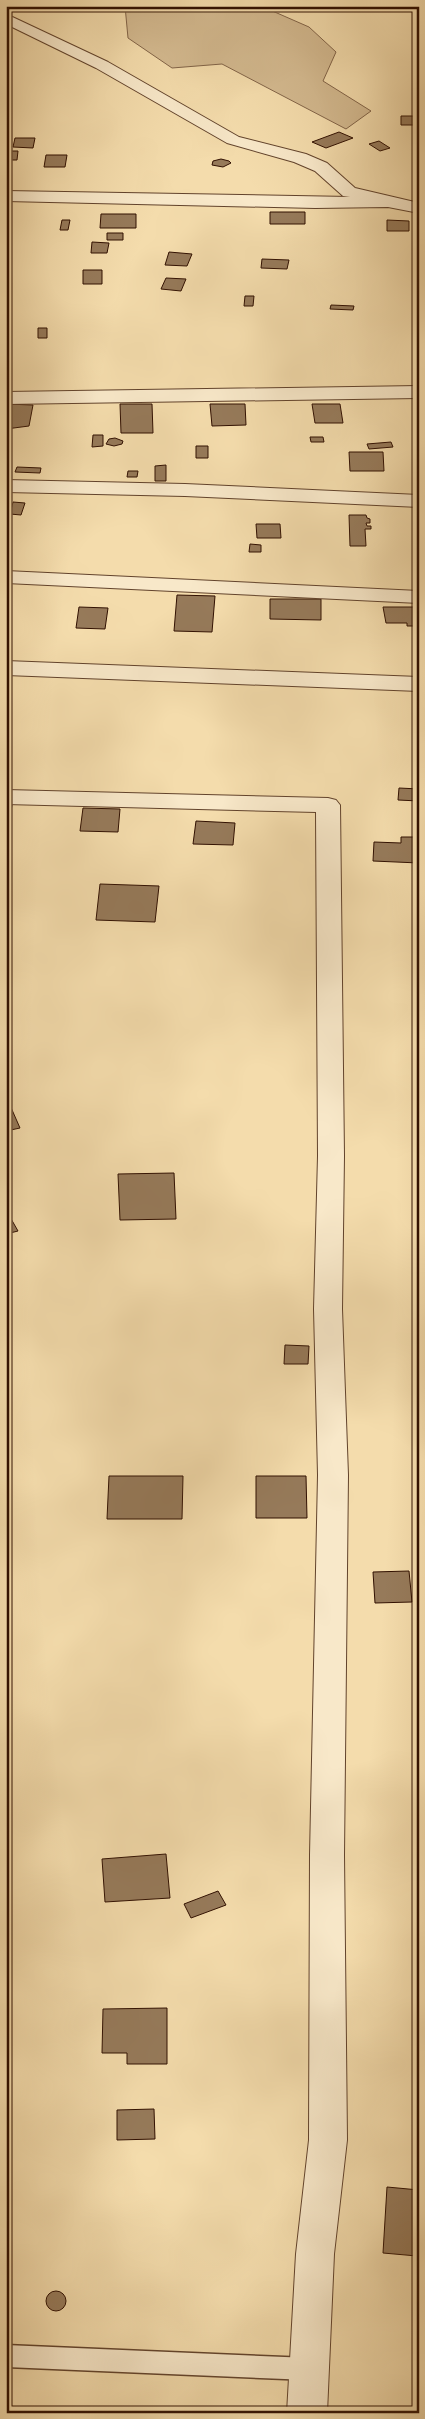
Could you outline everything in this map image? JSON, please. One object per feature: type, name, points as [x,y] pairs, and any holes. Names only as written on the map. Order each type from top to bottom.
[{"type":"street","points":[[6,18],[102,65],[233,140],[300,158],[321,167],[349,192],[419,208]]},
{"type":"street","points":[[6,196],[315,203],[388,202]]},
{"type":"street","points":[[6,398],[419,392]]},
{"type":"street","points":[[6,486],[185,490],[419,501]]},
{"type":"street","points":[[6,577],[419,597]]},
{"type":"street","points":[[6,668],[419,684]]},
{"type":"street","points":[[6,797],[328,805],[330,1146],[328,1309],[333,1475],[327,1855],[328,2140],[315,2254],[307,2413]]},
{"type":"lane","points":[[6,2356],[309,2369]]},
{"type":"shaded area","points":[[125,6],[261,6],[309,27],[336,52],[323,81],[371,111],[346,129],[222,64],[172,68],[128,38]]},
{"type":"building","points":[[401,116],[419,116],[419,125],[401,125]]},
{"type":"building","points":[[339,132],[353,138],[326,148],[312,142]]},
{"type":"building","points":[[15,138],[35,138],[33,148],[13,147]]},
{"type":"building","points":[[379,141],[390,148],[380,151],[369,144]]},
{"type":"building","points":[[6,151],[18,151],[17,160],[6,160]]},
{"type":"building","points":[[46,155],[67,155],[65,167],[44,167]]},
{"type":"building","points":[[221,159],[231,163],[223,167],[212,165],[213,161]]},
{"type":"building","points":[[270,212],[305,212],[305,224],[270,224]]},
{"type":"building","points":[[101,214],[136,214],[136,228],[100,228]]},
{"type":"building","points":[[62,220],[70,220],[68,230],[60,230]]},
{"type":"building","points":[[387,220],[409,221],[409,231],[387,231]]},
{"type":"building","points":[[107,233],[123,233],[123,240],[107,240]]},
{"type":"building","points":[[92,242],[109,243],[107,253],[91,253]]},
{"type":"building","points":[[169,252],[192,254],[187,266],[165,265]]},
{"type":"building","points":[[262,259],[289,260],[287,269],[261,268]]},
{"type":"building","points":[[83,270],[102,270],[102,284],[83,284]]},
{"type":"building","points":[[166,278],[186,279],[181,291],[161,289]]},
{"type":"building","points":[[245,296],[254,296],[253,306],[244,306]]},
{"type":"building","points":[[331,305],[354,306],[353,310],[330,309]]},
{"type":"building","points":[[38,328],[47,328],[47,338],[38,338]]},
{"type":"building","points":[[6,404],[33,405],[29,426],[6,429]]},
{"type":"building","points":[[120,404],[152,404],[153,433],[121,433]]},
{"type":"building","points":[[210,404],[245,404],[246,425],[212,426]]},
{"type":"building","points":[[312,404],[340,404],[343,423],[315,423]]},
{"type":"building","points":[[93,435],[103,435],[103,446],[92,447]]},
{"type":"building","points":[[310,437],[323,437],[324,442],[311,442]]},
{"type":"building","points":[[115,438],[123,441],[122,444],[114,446],[106,444],[109,439]]},
{"type":"building","points":[[391,442],[393,447],[369,449],[367,444]]},
{"type":"building","points":[[196,446],[208,446],[208,458],[196,458]]},
{"type":"building","points":[[349,452],[383,452],[384,471],[350,471]]},
{"type":"building","points":[[166,465],[166,481],[155,481],[155,466]]},
{"type":"building","points":[[17,467],[41,468],[40,473],[15,472]]},
{"type":"building","points":[[128,471],[138,471],[137,477],[127,477]]},
{"type":"building","points":[[13,502],[25,503],[21,515],[10,514]]},
{"type":"building","points":[[349,515],[366,515],[370,519],[370,523],[366,523],[367,526],[371,526],[371,529],[365,529],[366,546],[350,546]]},
{"type":"building","points":[[256,524],[280,524],[281,538],[257,538]]},
{"type":"building","points":[[250,544],[261,545],[261,552],[249,552]]},
{"type":"building","points":[[177,595],[215,596],[212,632],[174,631]]},
{"type":"building","points":[[270,599],[321,599],[321,620],[270,619]]},
{"type":"building","points":[[79,607],[108,608],[105,629],[76,628]]},
{"type":"building","points":[[383,607],[419,607],[419,626],[407,626],[407,623],[386,623]]},
{"type":"building","points":[[399,788],[419,789],[419,801],[398,800]]},
{"type":"building","points":[[6,805],[12,805],[6,838]]},
{"type":"building","points":[[83,808],[120,809],[118,832],[80,831]]},
{"type":"building","points":[[196,821],[235,823],[233,845],[193,844]]},
{"type":"building","points":[[401,837],[419,837],[419,863],[373,861],[374,842],[401,843]]},
{"type":"building","points":[[100,884],[159,886],[155,922],[96,920]]},
{"type":"building","points":[[9,1103],[20,1128],[6,1131],[6,1104]]},
{"type":"building","points":[[174,1173],[176,1219],[120,1220],[118,1174]]},
{"type":"building","points":[[6,1210],[18,1231],[6,1234]]},
{"type":"building","points":[[415,1258],[419,1258],[419,1295],[415,1295]]},
{"type":"building","points":[[285,1345],[309,1346],[308,1364],[284,1364]]},
{"type":"building","points":[[109,1476],[183,1476],[182,1519],[107,1519]]},
{"type":"building","points":[[256,1476],[306,1476],[307,1518],[256,1518]]},
{"type":"building","points":[[409,1571],[412,1602],[375,1603],[373,1572]]},
{"type":"building","points":[[166,1854],[170,1898],[105,1902],[102,1859]]},
{"type":"building","points":[[218,1891],[226,1905],[191,1918],[184,1904]]},
{"type":"building","points":[[167,2008],[167,2064],[127,2064],[127,2053],[102,2053],[103,2009]]},
{"type":"building","points":[[154,2109],[155,2139],[117,2140],[117,2110]]},
{"type":"building","points":[[387,2187],[419,2190],[417,2256],[383,2253]]},
{"type":"building","points":[[56,2291],[63,2294],[66,2301],[63,2308],[56,2311],[49,2308],[46,2301],[49,2294]]}]
